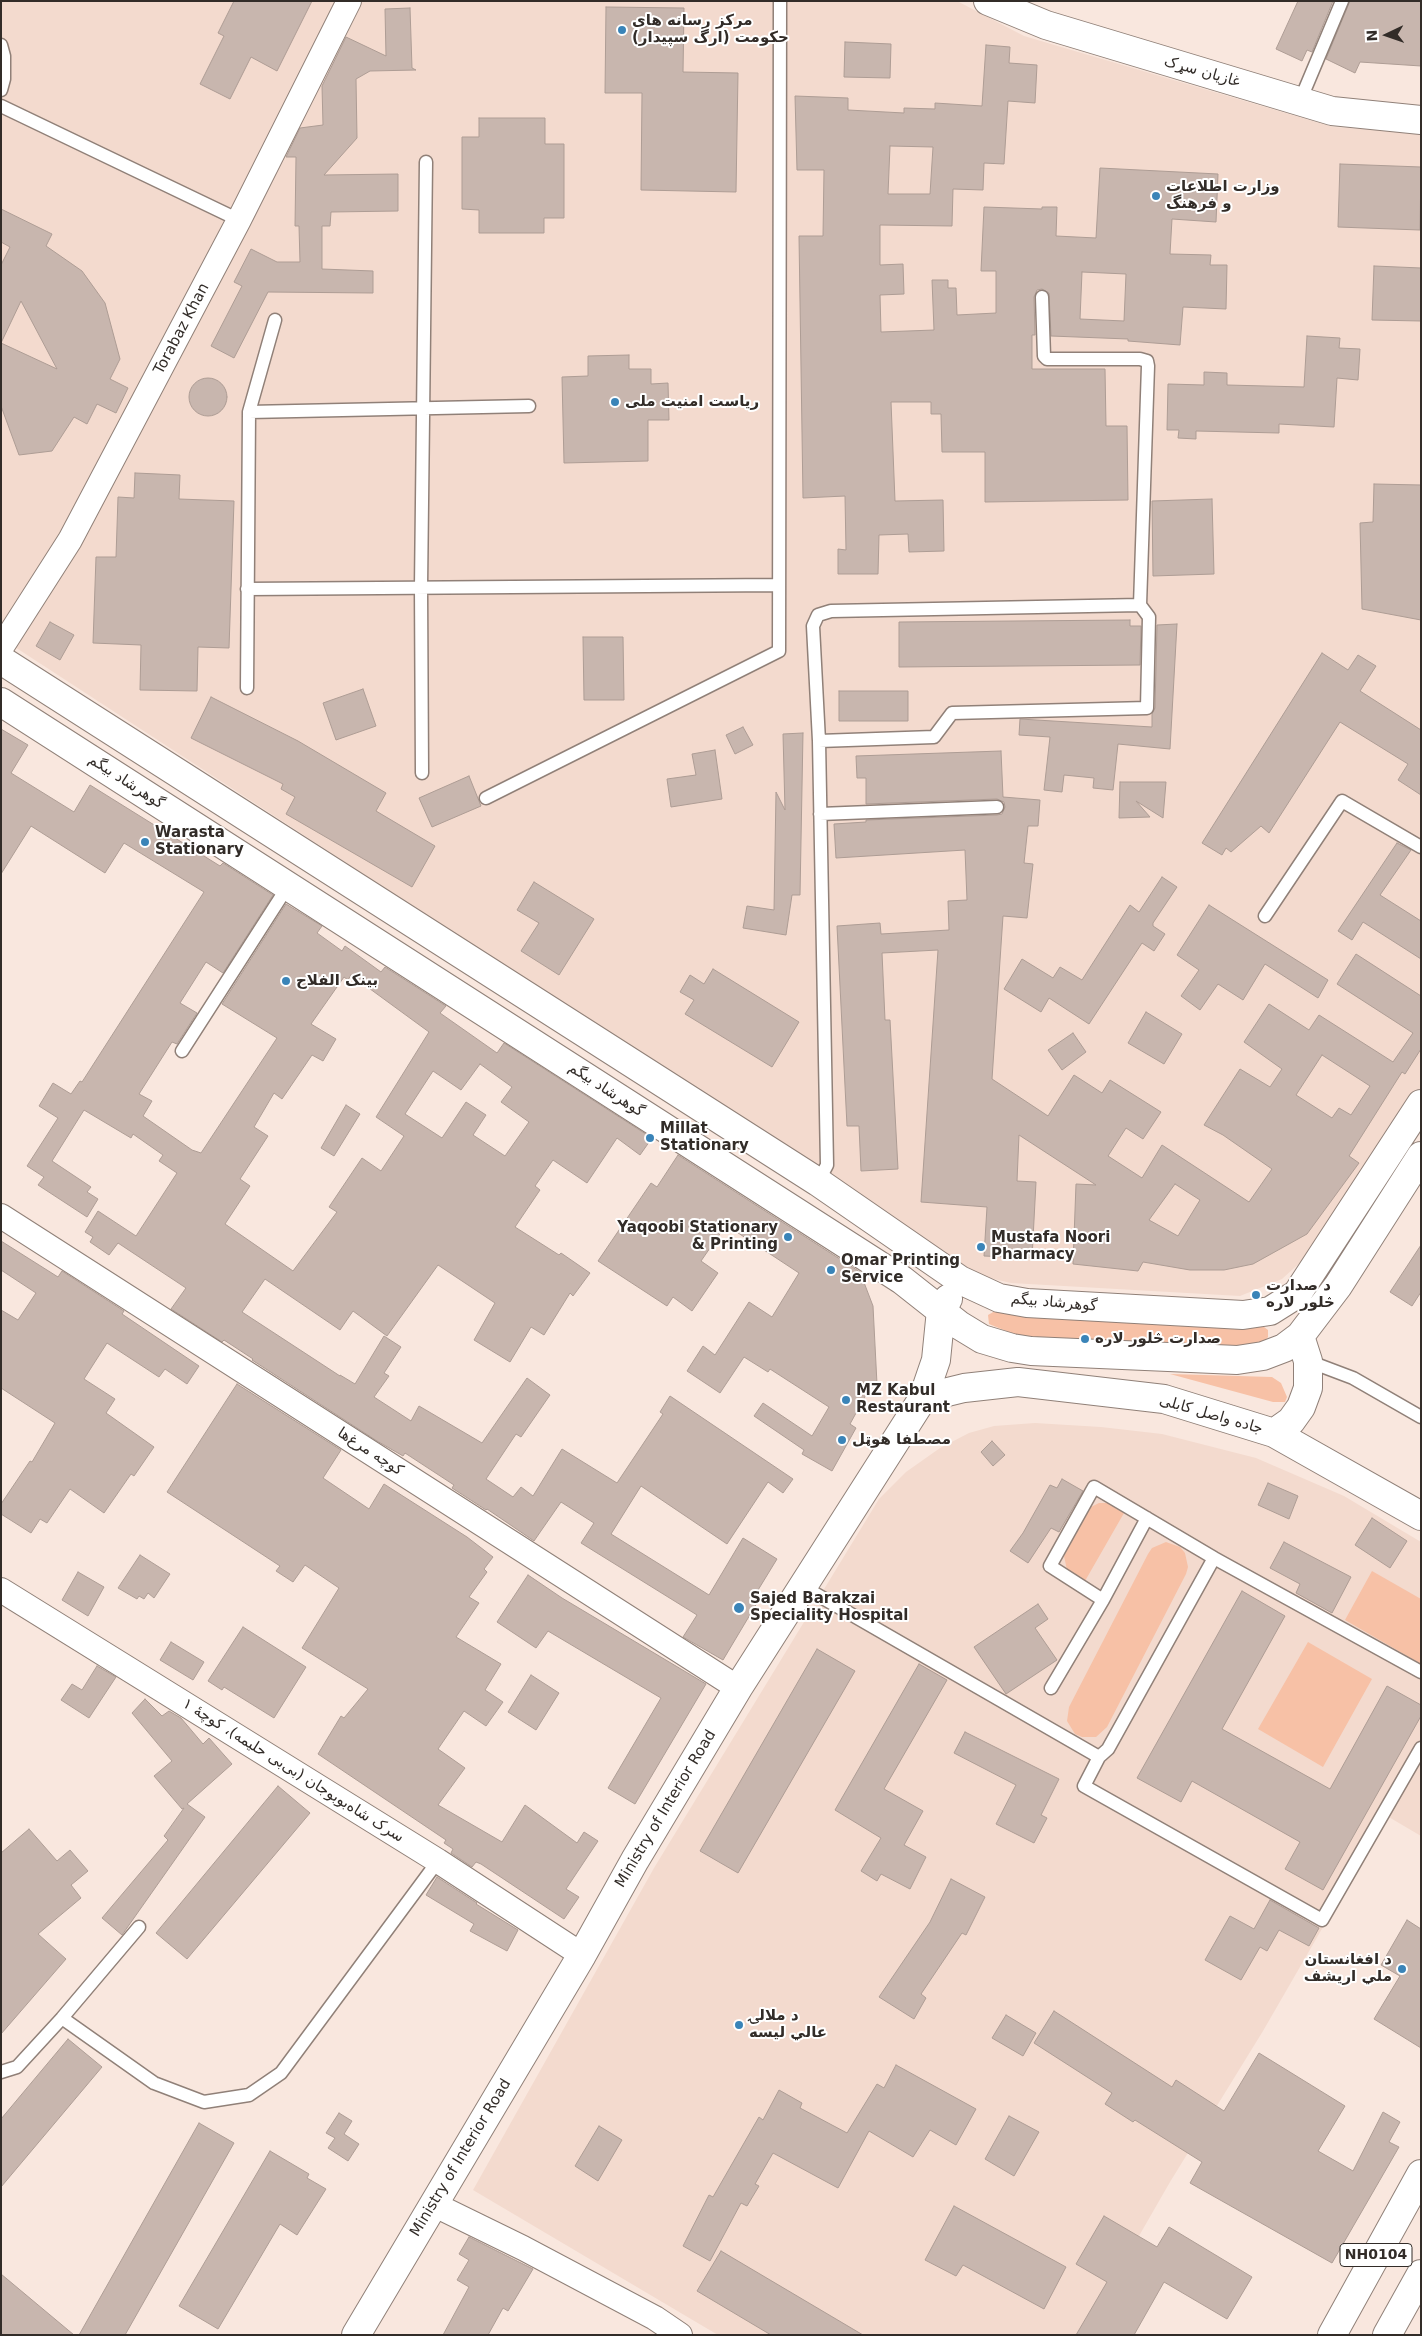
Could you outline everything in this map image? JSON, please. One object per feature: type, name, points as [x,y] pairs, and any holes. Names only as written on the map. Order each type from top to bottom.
[{"type":"main road","name":"غازیان سړک","points":[[988,1],[1046,25],[1332,111],[1421,120]]},
{"type":"main road","name":"گوهرشاد بیگم","points":[[1,660],[818,1182],[960,1280],[999,1298],[1027,1303],[1243,1315],[1270,1311],[1297,1294],[1421,1104]]},
{"type":"main road","name":"گوهرشاد بیگم","points":[[1,702],[894,1275],[982,1339],[1012,1348],[1031,1351],[1237,1360],[1263,1356],[1284,1348],[1304,1348],[1338,1286],[1421,1156]]},
{"type":"main road","name":"Ministry of Interior Road","points":[[356,2335],[738,1688],[922,1398],[936,1360],[960,1280]]},
{"type":"main road","points":[[948,1316],[988,1360],[1018,1382]]},
{"type":"main road","points":[[1274,1433],[1292,1421],[1302,1407],[1308,1388],[1304,1348]]},
{"type":"main road","name":"جاده واصل کابلی","points":[[922,1398],[964,1388],[1018,1382],[1164,1399],[1274,1433],[1421,1516]]},
{"type":"main road","name":"NH0104","points":[[1332,2335],[1421,2174]]},
{"type":"main road","name":"NH0104","points":[[1387,2335],[1421,2274]]},
{"type":"street","name":"Torabaz Khan","points":[[1,648],[70,540],[239,220],[348,1]]},
{"type":"street","name":"کوچه مرغ‌ها","points":[[1,1216],[738,1688]]},
{"type":"street","name":"سرک شاه‌بوبوجان (بی‌بی حلیمه)، کوچۀ ۱","points":[[1,1590],[438,1861],[582,1955]]},
{"type":"street","points":[[433,2204],[523,2248],[655,2318],[680,2335]]},
{"type":"lane","points":[[486,798],[779,651],[780,1]]},
{"type":"lane","points":[[1300,100],[1342,1]]},
{"type":"lane","points":[[1,46],[4,56],[4,71],[1,90]]},
{"type":"lane","points":[[1,106],[239,220]]},
{"type":"lane","points":[[422,773],[421,587],[426,162]]},
{"type":"lane","points":[[819,741],[934,737],[952,713],[1147,708],[1148,617],[1140,605],[1148,366],[1146,360],[1140,359],[1047,359],[1044,356],[1042,297]]},
{"type":"lane","points":[[246,688],[249,412],[276,320]]},
{"type":"lane","points":[[249,412],[529,406]]},
{"type":"lane","points":[[247,589],[779,585]]},
{"type":"lane","points":[[818,1182],[827,1165],[819,741],[813,626],[818,615],[831,611],[1140,605]]},
{"type":"lane","points":[[1265,916],[1342,801],[1421,847]]},
{"type":"lane","points":[[820,814],[997,807]]},
{"type":"lane","points":[[182,1051],[288,886]]},
{"type":"lane","points":[[1304,1348],[1421,1417]]},
{"type":"lane","points":[[1103,1600],[1050,1566],[1094,1487],[1214,1558],[1421,1672]]},
{"type":"lane","points":[[1051,1688],[1103,1600],[1146,1518]]},
{"type":"lane","points":[[1214,1558],[1108,1749],[1099,1757],[1084,1786],[1322,1920],[1421,1748]]},
{"type":"lane","points":[[802,1586],[1099,1757]]},
{"type":"lane","points":[[62,2018],[154,2084],[204,2102],[248,2095],[281,2073],[438,1861]]},
{"type":"lane","points":[[1,2072],[17,2067],[62,2018],[139,1927]]},
{"type":"shaded area","points":[[1,1],[957,1],[1024,36],[1333,127],[1421,133],[1421,1087],[1314,1250],[1282,1279],[1240,1296],[1011,1283],[981,1276],[1,638]]},
{"type":"shaded area","points":[[995,1311],[1042,1317],[1264,1327],[1268,1330],[1268,1337],[1265,1341],[1238,1349],[1023,1338],[989,1324],[988,1315]]},
{"type":"shaded area","points":[[1170,1374],[1272,1377],[1281,1383],[1287,1397],[1285,1402],[1273,1402]]},
{"type":"shaded area","points":[[1035,1423],[1101,1427],[1162,1434],[1256,1458],[1344,1496],[1421,1542],[1421,1836],[1387,1816],[1263,2031],[1170,2182],[1082,2335],[718,2335],[473,2190],[654,1868],[879,1499],[906,1472],[940,1448],[969,1433],[994,1426]]},
{"type":"shaded area","points":[[1099,1503],[1107,1503],[1124,1513],[1085,1581],[1067,1570],[1064,1556],[1091,1507]]},
{"type":"shaded area","points":[[1166,1542],[1180,1547],[1185,1553],[1188,1567],[1186,1574],[1107,1727],[1096,1737],[1082,1737],[1075,1734],[1067,1721],[1069,1707],[1148,1554],[1152,1548]]},
{"type":"shaded area","points":[[1372,1571],[1421,1599],[1421,1664],[1345,1620]]},
{"type":"shaded area","points":[[1308,1642],[1372,1679],[1323,1767],[1258,1729]]},
{"type":"building","points":[[234,1],[312,1],[277,71],[251,57],[230,99],[200,84],[224,36],[218,33]]},
{"type":"building","points":[[1298,1],[1333,1],[1312,52],[1307,50],[1302,61],[1276,49]]},
{"type":"building","points":[[1350,1],[1421,1],[1421,66],[1360,62],[1355,73],[1326,59]]},
{"type":"building","points":[[606,7],[684,8],[683,72],[738,73],[736,192],[641,190],[642,93],[605,93]]},
{"type":"building","points":[[410,8],[412,68],[416,70],[370,71],[356,79],[357,138],[324,175],[398,174],[398,211],[331,212],[330,226],[322,226],[322,269],[373,271],[373,293],[268,292],[234,358],[211,346],[242,286],[234,282],[251,249],[277,262],[300,262],[299,226],[295,226],[296,157],[286,157],[300,128],[323,125],[322,86],[346,37],[386,56],[385,9]]},
{"type":"building","points":[[845,42],[891,44],[890,78],[844,77]]},
{"type":"building","points":[[986,45],[1010,47],[1009,63],[1037,65],[1035,103],[1008,101],[1004,164],[984,163],[983,190],[953,189],[952,226],[880,225],[880,265],[903,264],[904,294],[880,295],[881,332],[934,330],[932,280],[948,280],[948,288],[956,288],[957,315],[996,313],[996,271],[981,271],[984,207],[1042,209],[1042,207],[1057,207],[1056,236],[1096,238],[1100,168],[1218,174],[1216,222],[1172,219],[1170,254],[1211,255],[1210,265],[1227,265],[1226,309],[1183,307],[1180,345],[1128,341],[1128,339],[1051,336],[1049,293],[1042,289],[1037,290],[1034,297],[1035,335],[1032,335],[1032,369],[1105,369],[1106,426],[1127,426],[1128,500],[985,502],[985,452],[942,452],[941,414],[931,414],[931,402],[891,402],[895,501],[943,500],[944,551],[909,552],[908,534],[879,535],[878,574],[838,574],[838,549],[846,550],[845,496],[803,498],[799,236],[823,236],[824,170],[797,170],[795,96],[848,98],[848,110],[904,113],[904,108],[935,109],[935,103],[982,106]],"holes":[[[890,146],[933,147],[930,194],[888,194]],[[1082,272],[1126,274],[1124,321],[1080,319]]]},
{"type":"building","points":[[479,118],[545,118],[545,144],[564,144],[564,218],[544,218],[544,233],[479,233],[479,210],[462,209],[462,137],[479,137]]},
{"type":"building","points":[[1340,164],[1421,167],[1420,230],[1338,227]]},
{"type":"building","points":[[1,209],[52,234],[46,246],[82,271],[105,303],[120,359],[110,379],[128,388],[116,413],[97,404],[87,424],[74,417],[52,451],[19,455],[1,406],[1,343],[1,265],[10,247],[1,242]],"holes":[[[21,301],[57,369],[1,343]]]},
{"type":"building","points":[[1374,266],[1421,268],[1421,321],[1372,320]]},
{"type":"building","points":[[1307,336],[1340,338],[1339,348],[1360,349],[1358,380],[1337,378],[1334,427],[1279,424],[1279,433],[1196,431],[1196,439],[1178,438],[1179,430],[1167,430],[1168,384],[1204,385],[1204,372],[1227,373],[1227,385],[1304,387]]},
{"type":"building","name":"ریاست امنیت ملی","points":[[629,355],[629,369],[651,369],[651,384],[668,383],[669,420],[648,420],[648,461],[564,463],[562,377],[588,376],[588,356]]},
{"type":"building","points":[[208,378],[221,384],[227,397],[221,410],[208,416],[195,410],[189,397],[195,384]]},
{"type":"building","points":[[135,473],[180,475],[179,499],[234,501],[229,648],[198,647],[197,691],[140,690],[141,645],[93,643],[96,557],[116,557],[118,497],[134,498]]},
{"type":"building","points":[[1374,484],[1421,485],[1421,620],[1362,609],[1360,523],[1373,522]]},
{"type":"building","points":[[1212,499],[1214,574],[1153,576],[1152,501]]},
{"type":"building","points":[[1130,620],[1130,626],[1141,626],[1140,665],[899,667],[899,622]]},
{"type":"building","points":[[50,622],[74,635],[60,660],[36,646]]},
{"type":"building","points":[[1177,624],[1170,749],[1118,744],[1113,790],[1093,788],[1094,778],[1064,775],[1062,792],[1044,790],[1050,737],[1019,735],[1020,719],[1152,727],[1152,714],[1155,708],[1157,625]]},
{"type":"building","points":[[583,637],[623,637],[624,700],[584,700]]},
{"type":"building","points":[[1322,653],[1348,670],[1358,655],[1376,666],[1360,691],[1421,730],[1421,795],[1398,780],[1408,764],[1340,722],[1269,833],[1261,826],[1231,852],[1226,848],[1222,855],[1202,843]]},
{"type":"building","points":[[363,689],[376,726],[336,740],[323,703]]},
{"type":"building","points":[[839,691],[908,691],[908,721],[839,721]]},
{"type":"building","points":[[211,697],[298,741],[386,793],[376,811],[435,846],[412,887],[286,814],[295,797],[281,789],[283,784],[191,738]]},
{"type":"building","points":[[743,727],[753,745],[735,754],[726,735]]},
{"type":"building","points":[[1,729],[28,745],[11,773],[74,812],[90,785],[220,866],[223,863],[273,895],[223,973],[206,962],[180,1003],[197,1013],[177,1044],[172,1042],[139,1094],[152,1101],[143,1116],[192,1150],[201,1153],[277,1038],[222,1004],[286,904],[322,926],[317,933],[342,951],[345,946],[381,972],[385,967],[446,1006],[440,1013],[497,1053],[504,1043],[652,1138],[640,1155],[617,1138],[587,1183],[553,1160],[535,1186],[540,1190],[515,1227],[559,1255],[561,1253],[590,1273],[573,1296],[570,1293],[544,1335],[531,1327],[510,1362],[474,1340],[495,1303],[438,1265],[387,1336],[353,1311],[340,1330],[265,1279],[242,1312],[355,1384],[384,1336],[401,1347],[384,1373],[389,1376],[374,1397],[411,1421],[419,1406],[482,1443],[527,1378],[550,1395],[521,1437],[516,1434],[486,1479],[513,1497],[521,1487],[533,1496],[562,1449],[617,1483],[663,1414],[660,1412],[670,1396],[793,1479],[783,1493],[768,1482],[727,1544],[641,1486],[611,1534],[709,1595],[743,1538],[777,1559],[755,1595],[760,1598],[723,1660],[683,1637],[697,1615],[581,1543],[594,1523],[561,1502],[534,1541],[452,1488],[454,1485],[405,1453],[403,1456],[377,1441],[224,1340],[222,1342],[171,1309],[186,1288],[118,1243],[109,1255],[90,1242],[93,1237],[85,1232],[98,1211],[136,1236],[177,1173],[159,1161],[163,1155],[133,1134],[131,1138],[84,1110],[52,1161],[91,1187],[87,1192],[98,1199],[87,1217],[38,1185],[44,1177],[27,1166],[58,1118],[39,1106],[53,1083],[71,1094],[80,1081],[82,1082],[204,892],[124,843],[105,873],[31,826],[1,874]],"holes":[[[351,975],[429,1032],[376,1117],[404,1136],[381,1171],[362,1158],[329,1207],[337,1212],[293,1271],[225,1224],[250,1186],[240,1179],[268,1136],[254,1127],[274,1093],[282,1099],[312,1055],[323,1061],[336,1039],[311,1024],[344,977],[348,980]],[[480,1064],[512,1087],[501,1102],[529,1122],[505,1156],[473,1135],[486,1115],[466,1102],[442,1138],[405,1114],[433,1071],[461,1090]]]},
{"type":"building","points":[[803,733],[800,895],[792,895],[786,935],[743,928],[747,906],[774,910],[776,792],[785,810],[783,734]]},
{"type":"building","points":[[715,750],[722,799],[671,807],[667,779],[696,775],[692,754]]},
{"type":"building","points":[[1001,751],[1003,797],[1040,800],[1038,826],[1028,826],[1024,863],[1033,864],[1027,918],[1003,916],[992,1079],[1048,1116],[1074,1075],[1102,1093],[1110,1080],[1161,1112],[1143,1139],[1126,1128],[1108,1156],[1142,1178],[1162,1145],[1249,1202],[1272,1169],[1223,1135],[1204,1125],[1240,1069],[1270,1087],[1282,1069],[1244,1042],[1269,1004],[1309,1030],[1319,1015],[1393,1062],[1413,1033],[1337,984],[1356,954],[1421,996],[1421,1049],[1405,1074],[1402,1072],[1349,1156],[1359,1163],[1307,1234],[1253,1264],[1224,1270],[1190,1270],[1143,1262],[1138,1271],[1073,1264],[1076,1184],[1096,1185],[1019,1135],[1017,1181],[1036,1182],[1032,1258],[984,1256],[987,1207],[921,1202],[938,950],[882,953],[885,1020],[890,1020],[898,1169],[861,1171],[859,1126],[847,1126],[837,926],[880,923],[881,934],[949,930],[948,901],[967,900],[965,850],[836,858],[834,824],[866,822],[866,820],[997,815],[1002,814],[1005,807],[1004,802],[997,799],[866,804],[866,778],[857,778],[856,756]],"holes":[[[1322,1055],[1370,1086],[1351,1115],[1339,1108],[1332,1118],[1296,1095]],[[1175,1184],[1200,1200],[1178,1236],[1149,1220]]]},
{"type":"building","points":[[469,776],[481,806],[432,827],[419,798]]},
{"type":"building","points":[[1120,782],[1166,782],[1163,818],[1136,801],[1150,817],[1119,818]]},
{"type":"building","points":[[1397,843],[1411,850],[1380,895],[1421,921],[1421,959],[1363,922],[1352,940],[1338,931]]},
{"type":"building","points":[[1162,877],[1177,887],[1153,923],[1153,926],[1165,934],[1154,951],[1142,943],[1089,1024],[1049,998],[1041,1012],[1004,989],[1022,959],[1053,978],[1060,967],[1082,980],[1130,905],[1139,912]]},
{"type":"building","points":[[534,882],[594,919],[559,975],[521,951],[539,923],[517,910]]},
{"type":"building","points":[[1209,905],[1328,980],[1318,998],[1265,964],[1243,1000],[1218,984],[1200,1010],[1181,996],[1199,970],[1177,955]]},
{"type":"building","points":[[713,969],[799,1022],[772,1067],[685,1014],[694,1000],[680,992],[690,975],[704,984]]},
{"type":"building","points":[[1146,1012],[1182,1034],[1164,1064],[1128,1043]]},
{"type":"building","points":[[1073,1033],[1086,1052],[1062,1070],[1048,1050]]},
{"type":"building","points":[[346,1105],[360,1114],[334,1156],[321,1148]]},
{"type":"building","points":[[678,1155],[860,1272],[873,1306],[877,1384],[872,1384],[850,1424],[856,1428],[832,1471],[802,1454],[804,1450],[754,1416],[763,1403],[812,1436],[829,1407],[770,1369],[768,1372],[744,1357],[720,1393],[687,1371],[703,1346],[715,1355],[749,1302],[772,1317],[799,1273],[726,1225],[701,1261],[718,1273],[692,1311],[673,1297],[667,1306],[598,1261],[651,1183],[657,1187]]},
{"type":"building","points":[[1,1241],[58,1277],[62,1271],[124,1311],[122,1314],[199,1366],[187,1384],[165,1369],[159,1377],[107,1343],[84,1379],[115,1399],[106,1413],[154,1447],[134,1476],[131,1474],[104,1513],[70,1489],[47,1523],[40,1519],[31,1533],[1,1514],[1,1504],[30,1461],[32,1462],[55,1423],[1,1388],[1,1310],[18,1320],[36,1293],[1,1270]]},
{"type":"building","points":[[1421,1245],[1421,1292],[1412,1306],[1390,1292]]},
{"type":"building","points":[[237,1384],[341,1450],[323,1478],[369,1509],[384,1484],[467,1537],[493,1557],[484,1569],[487,1572],[469,1597],[479,1603],[456,1637],[501,1664],[485,1690],[503,1702],[486,1726],[464,1711],[438,1749],[465,1768],[438,1805],[502,1842],[525,1805],[577,1843],[584,1832],[598,1841],[566,1889],[579,1897],[564,1919],[481,1864],[476,1862],[472,1867],[451,1853],[453,1849],[444,1843],[446,1840],[318,1754],[341,1716],[344,1718],[368,1689],[302,1648],[339,1588],[305,1565],[293,1582],[276,1571],[280,1566],[167,1492]]},
{"type":"building","points":[[992,1441],[1005,1455],[993,1466],[981,1452]]},
{"type":"building","points":[[1062,1479],[1083,1491],[1059,1532],[1051,1528],[1028,1563],[1010,1551],[1023,1533],[1050,1485],[1057,1488]]},
{"type":"building","points":[[1268,1483],[1298,1496],[1289,1519],[1258,1505]]},
{"type":"building","points":[[1372,1518],[1407,1541],[1390,1568],[1355,1545]]},
{"type":"building","points":[[1284,1542],[1351,1577],[1332,1613],[1296,1593],[1300,1584],[1270,1568]]},
{"type":"building","points":[[140,1555],[170,1574],[154,1598],[148,1593],[144,1599],[139,1596],[137,1599],[118,1588]]},
{"type":"building","points":[[78,1572],[104,1587],[88,1616],[62,1600]]},
{"type":"building","points":[[528,1575],[562,1598],[706,1684],[635,1804],[608,1788],[661,1698],[548,1631],[536,1648],[497,1622]]},
{"type":"building","points":[[1242,1591],[1285,1616],[1222,1729],[1330,1789],[1387,1686],[1421,1705],[1421,1716],[1323,1890],[1285,1869],[1300,1842],[1192,1781],[1181,1802],[1137,1778]]},
{"type":"building","points":[[1038,1604],[1048,1619],[1035,1628],[1057,1660],[1006,1694],[974,1647]]},
{"type":"building","points":[[243,1627],[306,1667],[274,1718],[224,1687],[222,1690],[208,1681]]},
{"type":"building","points":[[171,1642],[204,1662],[193,1680],[160,1660]]},
{"type":"building","points":[[817,1649],[855,1671],[738,1873],[700,1851]]},
{"type":"building","points":[[919,1664],[947,1680],[884,1789],[923,1811],[904,1845],[926,1857],[910,1889],[881,1874],[877,1881],[861,1871],[881,1838],[835,1810]]},
{"type":"building","points":[[97,1666],[116,1677],[89,1718],[61,1700],[72,1684],[82,1690]]},
{"type":"building","points":[[531,1675],[559,1693],[536,1730],[508,1712]]},
{"type":"building","points":[[145,1699],[162,1716],[169,1711],[181,1718],[203,1744],[209,1738],[232,1764],[187,1804],[205,1817],[122,1935],[102,1918],[168,1840],[164,1836],[184,1808],[182,1809],[154,1776],[172,1761],[132,1713]]},
{"type":"building","points":[[965,1732],[1059,1779],[1041,1815],[1047,1818],[1034,1843],[996,1824],[1016,1785],[954,1753]]},
{"type":"building","points":[[278,1786],[310,1813],[187,1959],[156,1933]]},
{"type":"building","points":[[29,1829],[57,1861],[70,1850],[88,1871],[71,1885],[81,1898],[38,1934],[66,1959],[1,2034],[1,1853]]},
{"type":"building","points":[[437,1877],[518,1930],[507,1951],[470,1931],[474,1924],[426,1895]]},
{"type":"building","points":[[951,1879],[985,1897],[966,1935],[962,1933],[921,1994],[926,1998],[914,2019],[879,1997],[930,1922]]},
{"type":"building","points":[[1270,1900],[1319,1928],[1309,1946],[1279,1930],[1267,1951],[1260,1947],[1241,1980],[1205,1960],[1230,1916],[1254,1929]]},
{"type":"building","points":[[1407,1920],[1421,1929],[1421,2048],[1374,2019],[1400,1976],[1381,1965]]},
{"type":"building","points":[[1054,2011],[1172,2087],[1176,2080],[1224,2111],[1259,2053],[1345,2106],[1318,2151],[1353,2171],[1383,2112],[1400,2122],[1389,2142],[1399,2147],[1332,2263],[1190,2183],[1202,2162],[1135,2120],[1133,2122],[1105,2104],[1112,2093],[1034,2043]]},
{"type":"building","points":[[1006,2015],[1036,2033],[1023,2056],[992,2038]]},
{"type":"building","points":[[68,2039],[102,2067],[1,2187],[1,2119]]},
{"type":"building","points":[[896,2065],[976,2109],[956,2145],[930,2130],[913,2157],[869,2131],[838,2188],[773,2153],[755,2184],[759,2186],[747,2206],[741,2203],[710,2261],[683,2246],[709,2195],[713,2197],[759,2117],[763,2120],[779,2090],[802,2103],[800,2108],[847,2133],[877,2084],[884,2088]]},
{"type":"building","points":[[339,2113],[352,2121],[344,2134],[359,2144],[348,2161],[328,2148],[335,2138],[326,2133]]},
{"type":"building","points":[[1009,2116],[1039,2132],[1014,2176],[985,2159]]},
{"type":"building","points":[[199,2123],[234,2143],[125,2335],[79,2335]]},
{"type":"building","points":[[599,2126],[622,2140],[598,2181],[575,2166]]},
{"type":"building","points":[[270,2151],[309,2174],[307,2178],[326,2189],[297,2235],[280,2224],[218,2329],[179,2306]]},
{"type":"building","points":[[954,2206],[1066,2267],[1044,2309],[963,2265],[956,2276],[925,2260]]},
{"type":"building","points":[[1104,2216],[1157,2247],[1169,2227],[1252,2277],[1227,2319],[1164,2282],[1134,2335],[1076,2335],[1107,2282],[1076,2264]]},
{"type":"building","points":[[469,2237],[533,2269],[508,2311],[503,2308],[488,2335],[443,2335],[469,2287],[457,2280],[469,2260],[459,2254]]},
{"type":"building","points":[[721,2251],[863,2335],[771,2335],[697,2291]]},
{"type":"building","points":[[1,2274],[74,2335],[1,2335]]},
{"type":"place","name":"مرکز رسانه های حکومت (ارگ سپیدار)","points":[[622,30]]},
{"type":"place","name":"وزارت اطلاعات و فرهنگ","points":[[1156,196]]},
{"type":"place","name":"ریاست امنیت ملی","points":[[615,402]]},
{"type":"place","name":"Warasta Stationary","points":[[145,842]]},
{"type":"place","name":"بینک الفلاح","points":[[286,981]]},
{"type":"place","name":"Millat Stationary","points":[[650,1138]]},
{"type":"place","name":"Yaqoobi Stationary & Printing","points":[[788,1237]]},
{"type":"place","name":"Mustafa Noori Pharmacy","points":[[981,1247]]},
{"type":"place","name":"Omar Printing Service","points":[[831,1270]]},
{"type":"place","name":"د صدارت څلور لاره","points":[[1256,1295]]},
{"type":"place","name":"صدارت څلور لاره","points":[[1085,1339]]},
{"type":"place","name":"MZ Kabul Restaurant","points":[[846,1400]]},
{"type":"place","name":"مصطفا هوټل","points":[[842,1440]]},
{"type":"place","name":"Sajed Barakzai Speciality Hospital","points":[[739,1608]]},
{"type":"place","name":"د افغانستان ملي اریشف","points":[[1402,1969]]},
{"type":"place","name":"د ملالۍ عالي لیسه","points":[[739,2025]]}]
